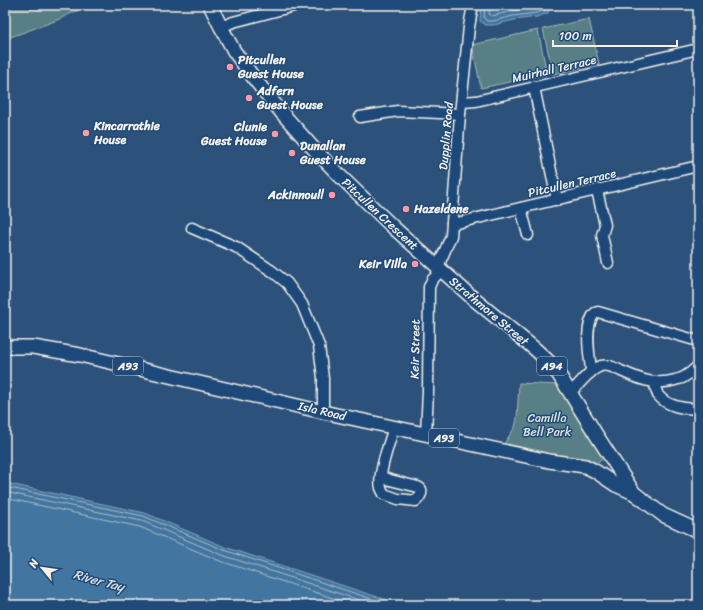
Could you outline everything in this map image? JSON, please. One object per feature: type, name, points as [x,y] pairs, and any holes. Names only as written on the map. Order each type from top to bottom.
[{"type":"main road","name":"Pitcullen Crescent","points":[[210,5],[239,57],[256,81],[287,119],[341,177],[394,228],[438,267]]},
{"type":"main road","name":"Strathmore Street","points":[[438,267],[548,361],[559,375],[634,493]]},
{"type":"main road","name":"Isla Road","points":[[5,347],[32,347],[80,355],[323,412],[549,460],[585,466],[616,485],[634,493]]},
{"type":"main road","name":"A93","points":[[634,493],[664,515],[698,531]]},
{"type":"street","points":[[221,27],[233,22],[298,5]]},
{"type":"street","name":"Dupplin Road","points":[[438,267],[451,236],[460,114],[472,5]]},
{"type":"street","name":"Muirhall Terrace","points":[[462,102],[476,101],[698,49]]},
{"type":"street","points":[[534,87],[557,200]]},
{"type":"street","points":[[360,117],[398,111],[460,114]]},
{"type":"street","name":"Pitcullen Terrace","points":[[452,223],[557,200],[698,166]]},
{"type":"street","points":[[597,190],[605,224],[602,235],[608,263]]},
{"type":"street","points":[[521,208],[528,234]]},
{"type":"street","points":[[192,228],[236,247],[272,271],[287,283],[302,304],[319,346],[323,378],[323,412]]},
{"type":"street","name":"Keir Street","points":[[426,434],[429,287],[432,280],[437,275],[438,267]]},
{"type":"street","points":[[590,373],[589,326],[591,319],[595,313],[598,312],[698,340]]},
{"type":"street","points":[[570,392],[575,389],[590,373],[599,367],[612,367],[640,379],[655,382],[668,382],[683,378],[698,366]]},
{"type":"street","points":[[655,382],[655,388],[659,396],[667,403],[683,408],[698,408]]},
{"type":"street","points":[[381,477],[382,468],[394,427]]},
{"type":"green space","points":[[5,5],[89,5],[55,21],[5,39]]},
{"type":"green space","points":[[589,19],[599,64],[553,74],[543,29]]},
{"type":"green space","points":[[538,30],[547,74],[481,88],[472,45]]},
{"type":"green space","name":"Camilla Bell Park","points":[[519,383],[558,385],[604,457],[595,466],[502,447],[515,427]]},
{"type":"water","points":[[481,5],[552,5],[548,13],[537,17],[514,20],[494,25],[486,25],[480,21]]},
{"type":"water","name":"River Tay","points":[[5,483],[145,513],[225,547],[402,605],[5,605]]},
{"type":"place","name":"Pitcullen Guest House","points":[[230,67]]},
{"type":"place","name":"Adfern Guest House","points":[[249,98]]},
{"type":"place","name":"Kincarrathie House","points":[[86,133]]},
{"type":"place","name":"Clunie Guest House","points":[[275,134]]},
{"type":"place","name":"Dunallan Guest House","points":[[292,153]]},
{"type":"place","name":"Ackinnoull","points":[[332,195]]},
{"type":"place","name":"Hazeldene","points":[[406,209]]},
{"type":"place","name":"Keir Villa","points":[[415,264]]}]
